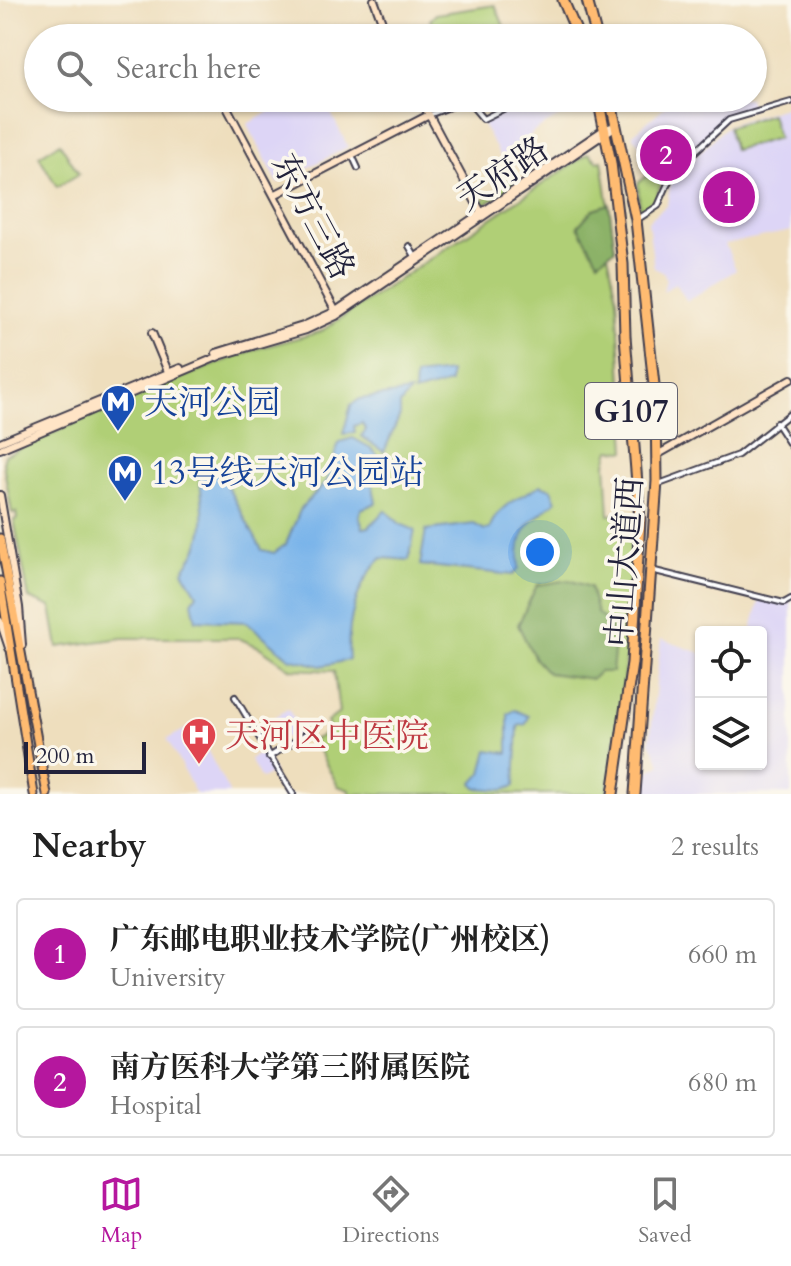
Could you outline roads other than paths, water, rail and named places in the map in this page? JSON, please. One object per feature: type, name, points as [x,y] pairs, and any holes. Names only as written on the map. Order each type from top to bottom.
[{"type":"highway","points":[[563,0],[573,24]]},
{"type":"highway","points":[[587,0],[593,24]]},
{"type":"highway","name":"中山大道西","points":[[603,112],[636,220],[651,340],[657,455],[635,794]]},
{"type":"highway","name":"中山大道西","points":[[610,112],[640,520],[633,649],[613,794]]},
{"type":"main road","points":[[374,0],[383,24]]},
{"type":"main road","name":"东方三路","points":[[230,112],[337,313]]},
{"type":"main road","points":[[427,112],[483,215]]},
{"type":"main road","points":[[274,195],[429,115]]},
{"type":"main road","name":"天府路","points":[[0,442],[242,347],[306,330],[337,313],[609,130]]},
{"type":"main road","name":"天府路","points":[[337,313],[483,215]]},
{"type":"main road","points":[[152,333],[169,374]]},
{"type":"main road","name":"天府路","points":[[0,449],[169,374]]},
{"type":"main road","points":[[657,455],[791,379]]},
{"type":"main road","points":[[0,499],[21,616],[22,653]]},
{"type":"main road","points":[[1,542],[47,794]]},
{"type":"main road","points":[[0,581],[34,794]]},
{"type":"main road","points":[[0,621],[11,653]]},
{"type":"street","points":[[767,109],[791,102]]},
{"type":"street","points":[[429,115],[437,112]]},
{"type":"street","points":[[477,112],[483,119],[497,112]]},
{"type":"street","points":[[636,220],[655,210],[673,172],[729,120],[757,112]]},
{"type":"street","points":[[352,155],[358,168]]},
{"type":"street","points":[[409,246],[416,258]]},
{"type":"street","points":[[657,485],[738,455],[791,413]]},
{"type":"street","points":[[776,423],[791,446]]},
{"type":"street","points":[[651,570],[784,603],[791,599]]},
{"type":"street","points":[[235,697],[293,794]]},
{"type":"street","points":[[269,757],[309,732]]},
{"type":"water","points":[[450,372],[450,383],[414,393],[415,376]]},
{"type":"water","points":[[410,392],[400,405],[400,415],[384,452],[361,436],[366,430],[362,423],[354,426],[355,433],[343,434],[351,405],[360,399]]},
{"type":"water","points":[[353,438],[371,448],[379,457],[371,475],[376,503],[361,509],[359,516],[363,528],[369,527],[385,510],[400,524],[415,530],[409,560],[382,558],[365,579],[351,619],[349,660],[321,666],[289,658],[247,622],[196,620],[192,602],[197,594],[183,571],[197,547],[203,527],[200,479],[216,466],[262,550],[274,553],[286,544],[301,508],[327,481],[339,442]]},
{"type":"water","points":[[541,485],[551,489],[556,501],[526,529],[520,545],[519,569],[513,575],[420,565],[426,530],[474,524],[485,530],[490,529],[503,508]]},
{"type":"water","points":[[515,710],[529,716],[526,724],[518,726],[515,786],[504,790],[476,788],[473,783],[482,773],[488,750],[508,753],[508,714]]},
{"type":"place","name":"南方医科大学第三附属医院","points":[[666,155]]},
{"type":"place","name":"广东邮电职业技术学院(广州校区)","points":[[729,197]]},
{"type":"place","name":"天河公园","points":[[118,433]]},
{"type":"place","name":"13号线天河公园站","points":[[125,503]]},
{"type":"place","name":"天河区中医院","points":[[199,766]]}]
